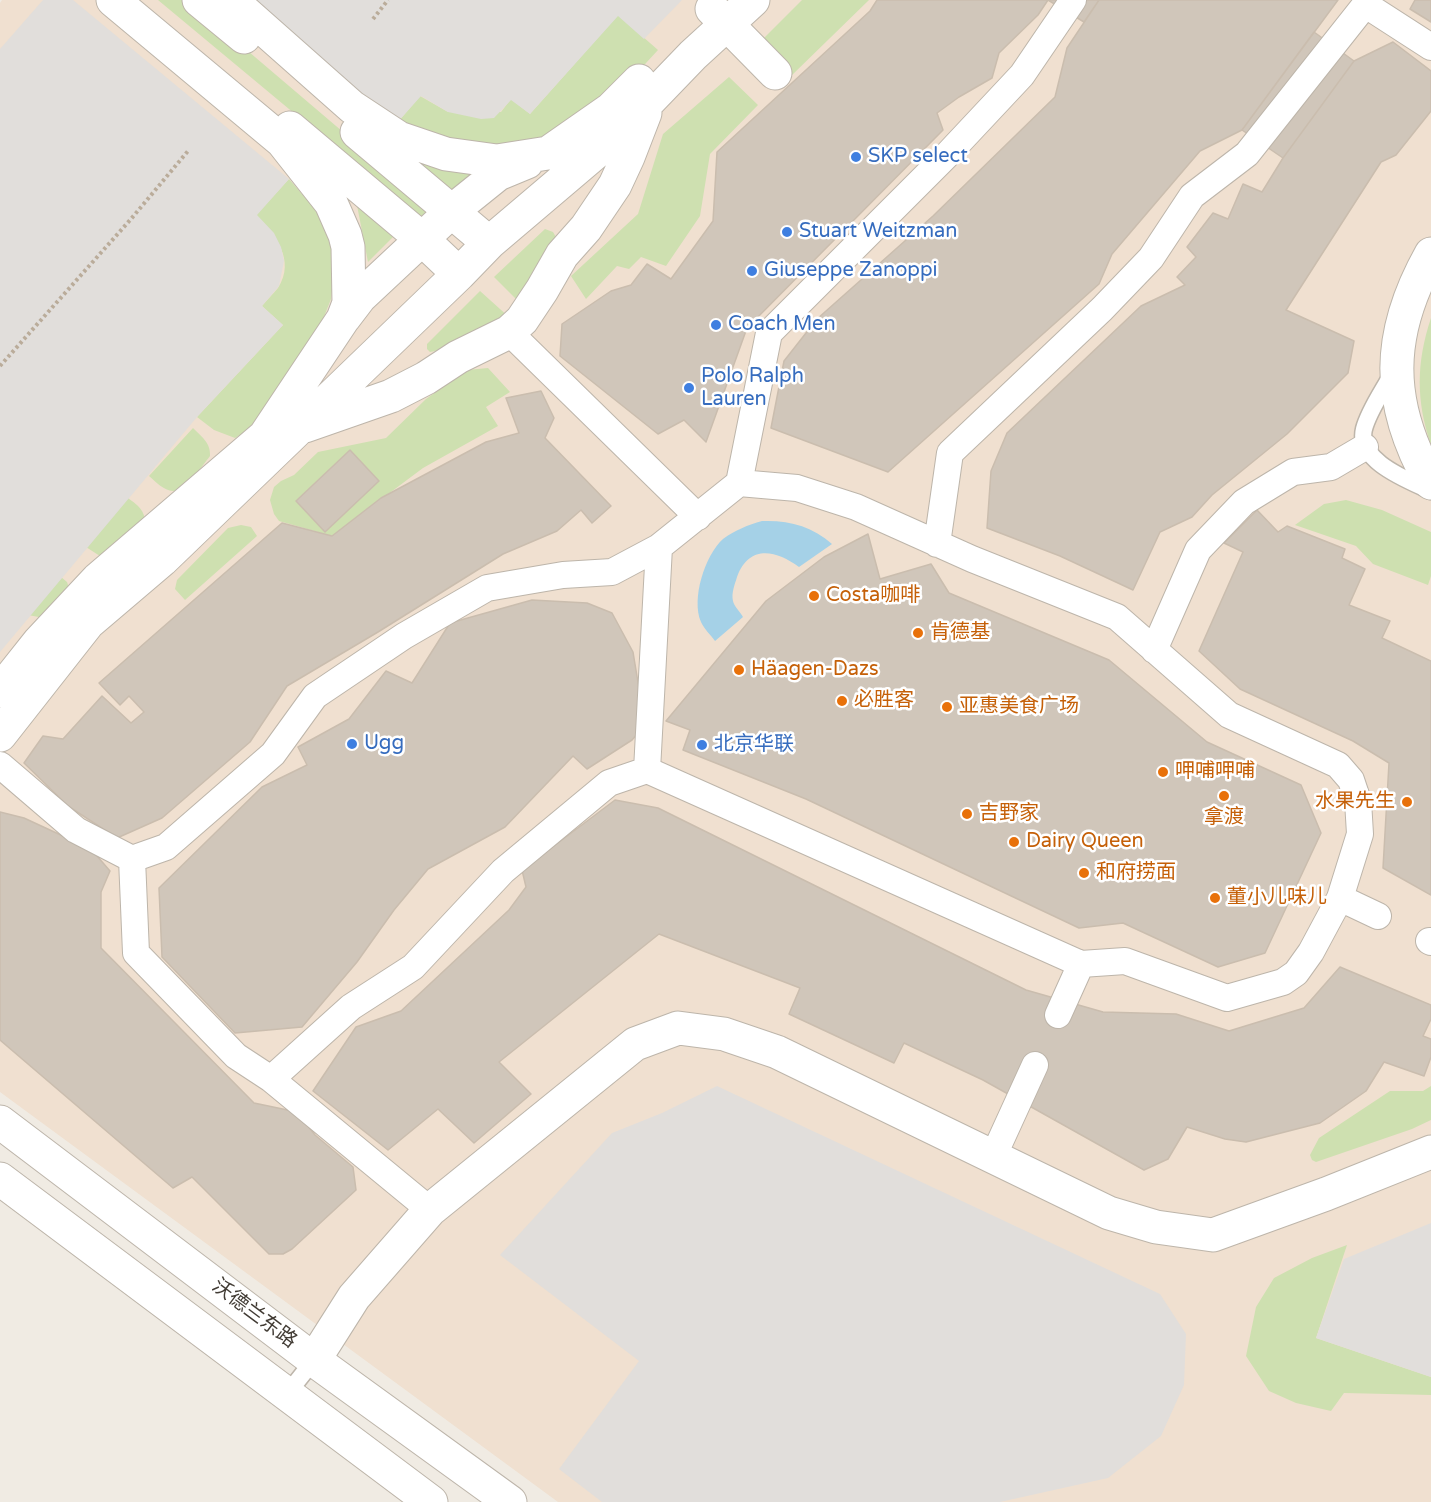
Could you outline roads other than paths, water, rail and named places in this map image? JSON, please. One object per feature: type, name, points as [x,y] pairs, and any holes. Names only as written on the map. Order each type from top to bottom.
[{"type":"street","points":[[113,0],[282,141],[331,203],[338,216],[348,247],[349,303],[343,319]]},
{"type":"street","points":[[141,0],[422,239],[459,274]]},
{"type":"street","points":[[199,0],[489,243]]},
{"type":"street","points":[[231,0],[352,107],[399,138],[446,154],[497,161],[548,153]]},
{"type":"street","points":[[0,691],[39,642],[98,579],[265,436],[360,297],[452,211],[498,174],[548,153],[611,109],[720,11],[753,0]]},
{"type":"street","points":[[0,765],[76,830],[132,859],[166,847],[273,754],[315,696],[404,636],[488,588],[563,574],[612,572],[659,547],[739,483],[769,333],[947,155],[1022,75],[1073,0]]},
{"type":"street","points":[[937,544],[950,453],[1143,267],[1192,196],[1247,154],[1368,2],[1431,47]]},
{"type":"street","points":[[0,735],[88,623],[162,560],[489,243],[615,136],[693,56],[720,11]]},
{"type":"street","points":[[720,11],[775,74]]},
{"type":"street","points":[[298,428],[391,396],[458,357],[509,332],[522,320],[562,255],[602,206],[628,157],[650,100]]},
{"type":"street","points":[[1431,254],[1407,303],[1397,341],[1397,383],[1403,424],[1415,455],[1431,483]]},
{"type":"street","points":[[509,332],[698,517]]},
{"type":"street","points":[[1154,650],[1198,550],[1244,502],[1293,472],[1331,467],[1365,447]]},
{"type":"street","points":[[271,1079],[351,1007],[413,967],[503,871],[609,783],[647,770],[1081,964],[1125,961],[1227,998],[1283,982],[1296,973],[1311,952],[1340,898],[1360,834],[1358,801],[1351,780],[1338,765],[1229,715],[1117,617],[937,544],[856,507],[797,488],[739,483]]},
{"type":"street","points":[[647,770],[659,547]]},
{"type":"street","points":[[132,859],[136,953],[236,1056],[271,1079],[430,1210]]},
{"type":"street","points":[[1340,898],[1378,916]]},
{"type":"street","points":[[1058,1015],[1081,964]]},
{"type":"street","points":[[314,1360],[354,1297],[430,1210],[635,1044],[678,1028],[724,1034],[777,1052],[1109,1213],[1156,1227],[1213,1235],[1326,1194],[1431,1152]]},
{"type":"street","points":[[993,1156],[1035,1065]]},
{"type":"street","name":"沃德兰东路","points":[[0,1122],[314,1360],[510,1502]]},
{"type":"street","points":[[0,1179],[430,1502]]},
{"type":"lane","points":[[1397,366],[1364,428],[1365,447],[1383,466],[1431,491]]},
{"type":"lane","points":[[287,1394],[314,1360]]},
{"type":"water","points":[[762,521],[800,525],[832,544],[799,567],[772,554],[764,553],[749,559],[742,566],[732,595],[743,617],[715,641],[702,625],[698,612],[699,590],[705,566],[716,546],[723,539],[742,528]]},
{"type":"place","name":"SKP select","points":[[856,157]]},
{"type":"place","name":"Stuart Weitzman","points":[[787,232]]},
{"type":"place","name":"Giuseppe Zanoppi","points":[[752,271]]},
{"type":"place","name":"Coach Men","points":[[716,325]]},
{"type":"place","name":"Polo Ralph Lauren","points":[[689,388]]},
{"type":"place","name":"Costa咖啡","points":[[814,596]]},
{"type":"place","name":"肯德基","points":[[918,633]]},
{"type":"place","name":"Häagen-Dazs","points":[[739,670]]},
{"type":"place","name":"必胜客","points":[[842,701]]},
{"type":"place","name":"亚惠美食广场","points":[[947,707]]},
{"type":"place","name":"Ugg","points":[[352,744]]},
{"type":"place","name":"北京华联","points":[[702,745]]},
{"type":"place","name":"呷哺呷哺","points":[[1163,772]]},
{"type":"place","name":"拿渡","points":[[1224,796]]},
{"type":"place","name":"水果先生","points":[[1407,802]]},
{"type":"place","name":"吉野家","points":[[967,814]]},
{"type":"place","name":"Dairy Queen","points":[[1014,842]]},
{"type":"place","name":"和府捞面","points":[[1084,873]]},
{"type":"place","name":"董小儿味儿","points":[[1215,898]]}]
